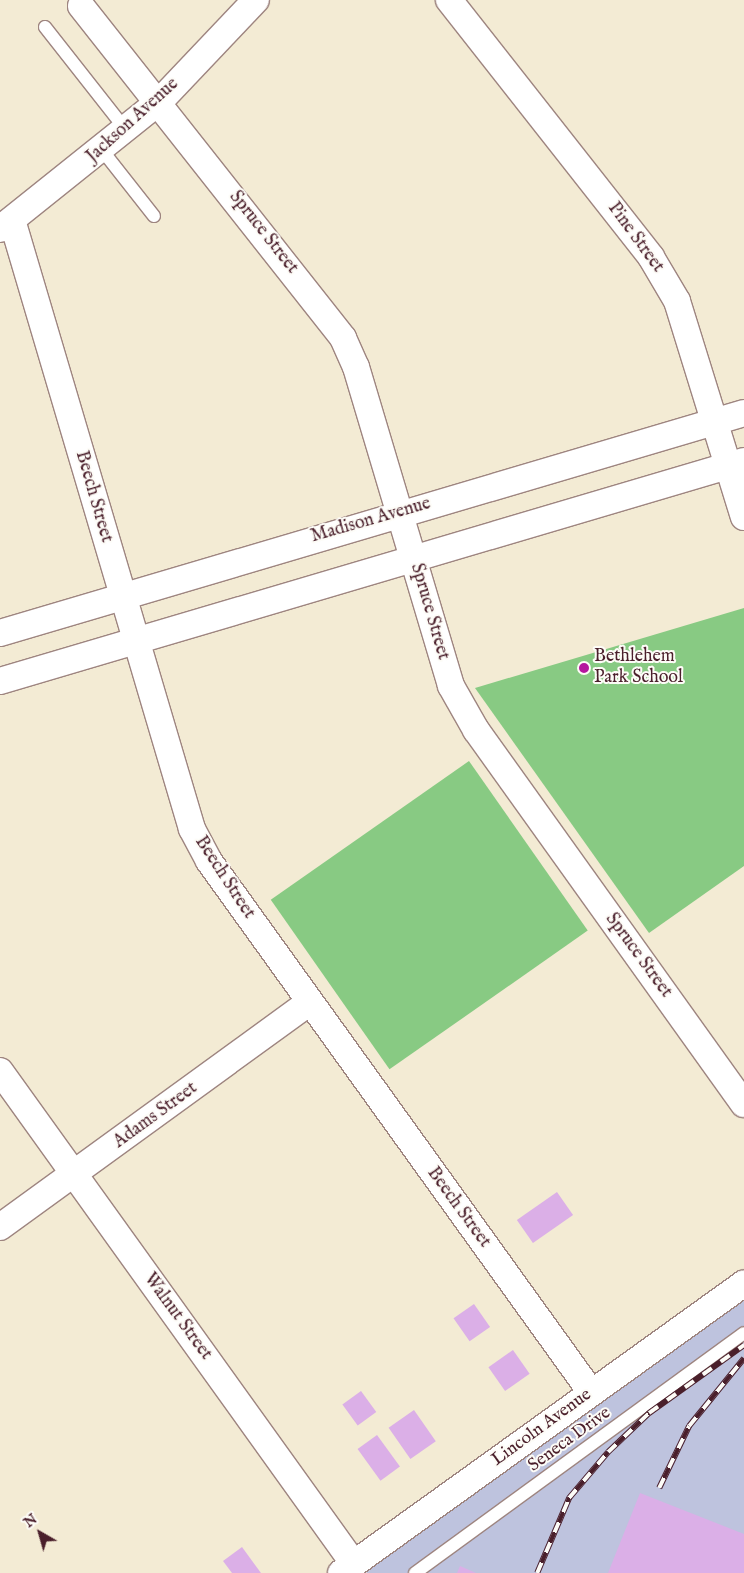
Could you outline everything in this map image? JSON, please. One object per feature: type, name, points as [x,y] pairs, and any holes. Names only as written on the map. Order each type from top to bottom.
[{"type":"street","name":"Jackson Avenue","points":[[6,225],[102,150],[160,101],[256,0]]},
{"type":"street","name":"Pine Street","points":[[450,0],[651,257],[688,326],[716,421],[737,463],[744,517]]},
{"type":"street","name":"Spruce Street","points":[[81,6],[160,101],[343,338],[356,367],[398,514],[451,686],[476,730],[744,1104]]},
{"type":"street","name":"Beech Street","points":[[6,225],[122,595],[192,829],[209,861],[591,1392]]},
{"type":"street","name":"Madison Avenue","points":[[0,634],[122,595],[744,413]]},
{"type":"street","points":[[0,681],[737,463]]},
{"type":"street","name":"Adams Street","points":[[0,1227],[75,1175],[310,1002]]},
{"type":"street","name":"Walnut Street","points":[[0,1071],[75,1175],[348,1568]]},
{"type":"street","name":"Lincoln Avenue","points":[[348,1568],[744,1283]]},
{"type":"lane","points":[[45,26],[126,130]]},
{"type":"lane","points":[[102,150],[154,216]]},
{"type":"lane","name":"Seneca Drive","points":[[415,1573],[744,1333]]},
{"type":"shaded area","points":[[744,1298],[744,1573],[366,1573],[393,1550]]},
{"type":"green space","points":[[744,608],[744,866],[649,933],[475,688]]},
{"type":"green space","points":[[469,761],[588,931],[389,1069],[271,900]]},
{"type":"building","points":[[557,1192],[573,1215],[533,1243],[517,1220]]},
{"type":"building","points":[[474,1304],[490,1327],[470,1341],[454,1318]]},
{"type":"building","points":[[513,1350],[530,1374],[505,1391],[488,1367]]},
{"type":"building","points":[[361,1391],[376,1412],[358,1426],[342,1405]]},
{"type":"building","points":[[414,1410],[436,1441],[410,1459],[389,1428]]},
{"type":"building","points":[[377,1435],[400,1467],[381,1481],[358,1449]]},
{"type":"building","points":[[640,1493],[744,1534],[744,1573],[608,1573]]},
{"type":"building","points":[[242,1547],[261,1573],[232,1573],[223,1561]]},
{"type":"building","points":[[460,1566],[476,1573],[457,1573]]},
{"type":"railway","points":[[537,1573],[569,1498],[608,1452],[649,1413],[744,1345]]},
{"type":"railway","points":[[659,1488],[689,1426],[744,1358]]},
{"type":"place","name":"Bethlehem Park School","points":[[584,668]]}]
